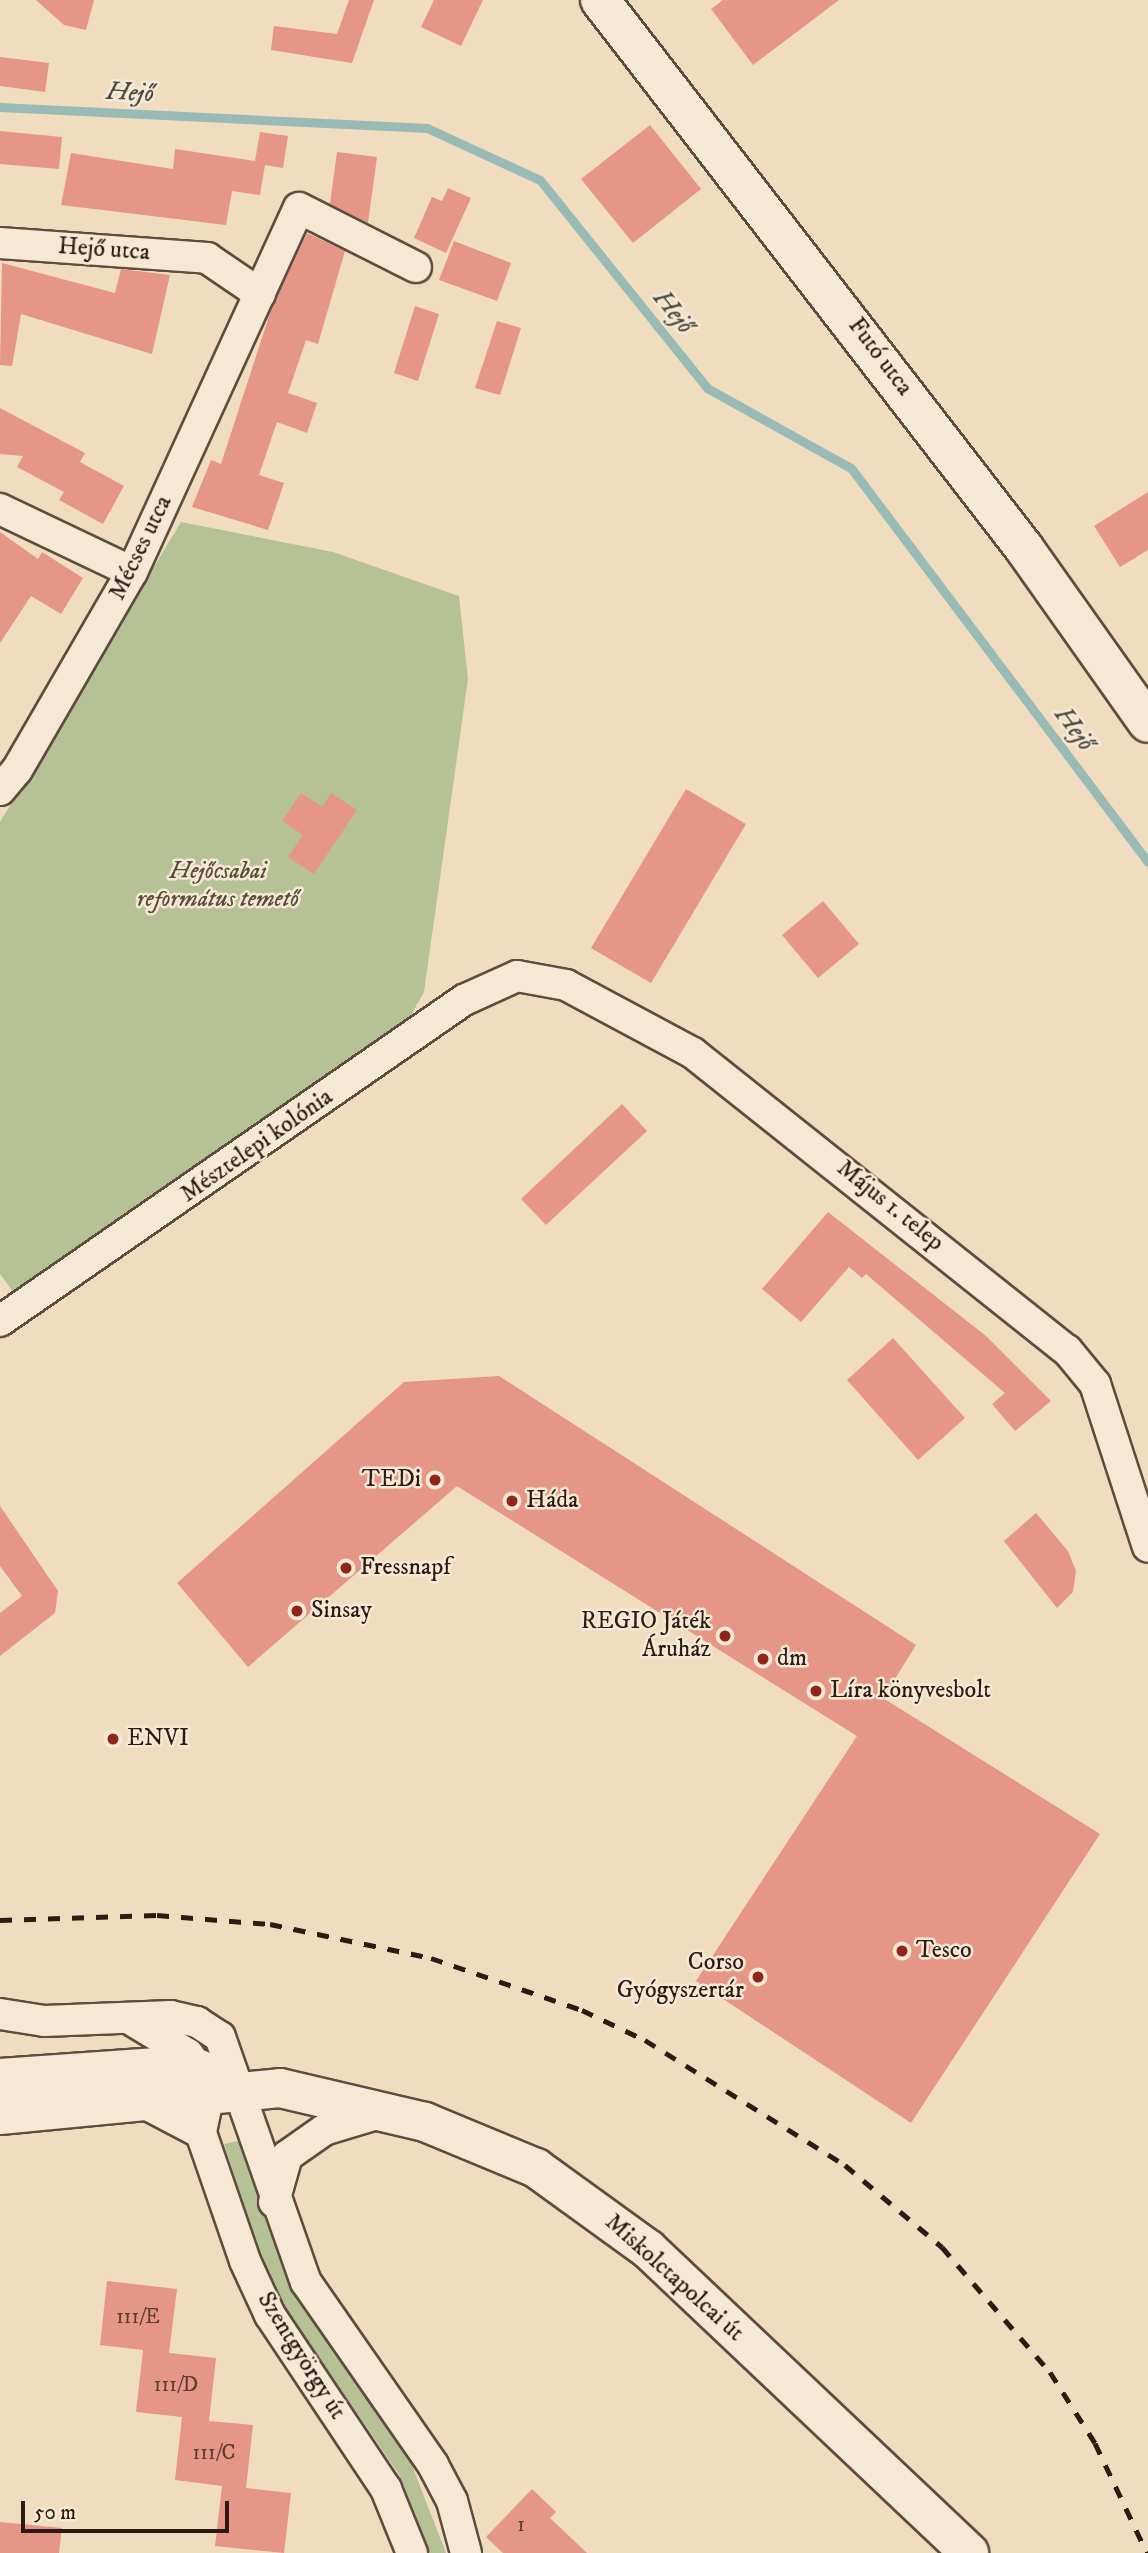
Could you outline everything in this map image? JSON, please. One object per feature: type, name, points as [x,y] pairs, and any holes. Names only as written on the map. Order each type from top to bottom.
[{"type":"street","name":"Futó utca","points":[[600,0],[1024,548],[1148,723]]},
{"type":"street","name":"Mécses utca","points":[[0,790],[17,770],[132,572],[299,208],[416,267]]},
{"type":"street","name":"Hejő utca","points":[[0,243],[207,258],[260,294]]},
{"type":"street","points":[[0,509],[132,572]]},
{"type":"street","name":"Mésztelepi kolónia","points":[[0,1321],[464,1000],[517,976]]},
{"type":"street","name":"Május 1. telep","points":[[517,976],[566,985],[693,1053],[1068,1350],[1095,1384],[1148,1547]]},
{"type":"street","points":[[0,2014],[44,2021],[171,2016],[197,2022],[220,2038],[211,2097]]},
{"type":"street","points":[[128,2018],[188,2054],[211,2097]]},
{"type":"street","name":"Miskolctapolcai út","points":[[0,2078],[81,2068],[211,2097]]},
{"type":"street","name":"Miskolctapolcai út","points":[[0,2115],[138,2100],[211,2097],[281,2088],[425,2122],[483,2144],[536,2168],[593,2206],[648,2249],[969,2553]]},
{"type":"street","name":"Szentgyörgy út","points":[[211,2097],[274,2202],[306,2282],[433,2465],[452,2501],[467,2553]]},
{"type":"street","name":"Szentgyörgy út","points":[[211,2097],[245,2261],[270,2315],[386,2490],[412,2553]]},
{"type":"street","points":[[274,2202],[287,2156],[324,2130],[380,2113]]},
{"type":"green space","name":"Hejőcsabai református temető","points":[[181,522],[333,552],[459,596],[468,679],[424,992],[408,1021],[16,1296],[0,1274],[0,822]]},
{"type":"green space","points":[[242,2140],[284,2273],[406,2450],[446,2553],[430,2553],[400,2476],[270,2285],[224,2144]]},
{"type":"building","points":[[36,0],[94,0],[86,30],[64,25]]},
{"type":"building","points":[[349,0],[374,0],[352,63],[271,50],[274,26],[337,34]]},
{"type":"building","points":[[434,0],[483,0],[461,46],[421,27]]},
{"type":"building","points":[[723,0],[839,0],[753,65],[711,9]]},
{"type":"building","points":[[0,57],[49,63],[45,92],[0,86]]},
{"type":"building","points":[[650,125],[701,189],[633,243],[581,179]]},
{"type":"building","points":[[0,131],[62,137],[59,169],[0,164]]},
{"type":"building","points":[[260,132],[288,136],[283,168],[265,165],[260,195],[232,191],[226,225],[61,205],[71,153],[173,169],[175,149],[255,161]]},
{"type":"building","points":[[337,152],[377,157],[368,223],[330,204]]},
{"type":"building","points":[[448,188],[471,198],[446,253],[414,238],[432,197],[442,201]]},
{"type":"building","points":[[307,233],[345,251],[318,344],[306,340],[288,393],[317,403],[307,433],[277,422],[259,475],[284,483],[268,530],[192,507],[211,460],[221,464],[271,310]]},
{"type":"building","points":[[454,241],[511,263],[497,301],[439,280]]},
{"type":"building","points":[[2,263],[115,293],[121,269],[170,275],[152,354],[21,314],[12,366],[0,365]]},
{"type":"building","points":[[415,306],[439,314],[418,381],[394,373]]},
{"type":"building","points":[[497,321],[521,328],[500,395],[475,388]]},
{"type":"building","points":[[0,408],[85,453],[80,462],[124,486],[103,524],[59,500],[64,492],[17,467],[23,456],[0,454]]},
{"type":"building","points":[[1148,492],[1148,550],[1120,567],[1094,526]]},
{"type":"building","points":[[0,532],[38,559],[42,552],[83,578],[61,614],[31,596],[0,643]]},
{"type":"building","points":[[686,789],[746,824],[651,983],[591,948]]},
{"type":"building","points":[[301,793],[322,807],[331,793],[357,810],[314,874],[288,857],[303,835],[282,821]]},
{"type":"building","points":[[823,901],[859,944],[818,978],[782,935]]},
{"type":"building","points":[[622,1104],[647,1131],[546,1225],[521,1199]]},
{"type":"building","points":[[828,1212],[986,1336],[1051,1401],[1015,1431],[992,1404],[1005,1393],[866,1274],[862,1278],[849,1267],[801,1322],[762,1289]]},
{"type":"building","points":[[893,1338],[965,1418],[918,1460],[847,1380]]},
{"type":"building","points":[[499,1376],[916,1645],[883,1698],[1100,1834],[911,2123],[696,1981],[857,1736],[457,1486],[248,1667],[177,1583],[404,1382]]},
{"type":"building","points":[[0,1506],[58,1591],[55,1613],[0,1656],[0,1613],[22,1596],[0,1566]]},
{"type":"building","points":[[1036,1513],[1068,1551],[1076,1571],[1073,1592],[1057,1608],[1004,1541]]},
{"type":"building","points":[[107,2281],[177,2289],[169,2353],[216,2358],[209,2421],[253,2425],[246,2488],[291,2493],[284,2553],[215,2546],[222,2486],[175,2480],[182,2417],[136,2412],[143,2350],[100,2345]]},
{"type":"building","points":[[532,2489],[556,2512],[550,2518],[587,2553],[503,2553],[486,2537]]},
{"type":"building","points":[[0,2522],[62,2528],[59,2553],[0,2553]]},
{"type":"waterway","name":"Hejő","points":[[0,107],[427,128],[540,180],[707,388],[851,468],[1148,862]]},
{"type":"railway","points":[[0,1920],[157,1915],[270,1924],[431,1958],[582,2010],[645,2040],[845,2165],[942,2247],[1050,2372],[1095,2443],[1147,2553]]},
{"type":"place","name":"TEDi","points":[[435,1480]]},
{"type":"place","name":"Háda","points":[[512,1501]]},
{"type":"place","name":"Fressnapf","points":[[346,1568]]},
{"type":"place","name":"Sinsay","points":[[297,1611]]},
{"type":"place","name":"REGIO Játék Áruház","points":[[725,1636]]},
{"type":"place","name":"dm","points":[[763,1659]]},
{"type":"place","name":"Líra könyvesbolt","points":[[816,1691]]},
{"type":"place","name":"ENVI","points":[[113,1739]]},
{"type":"place","name":"Tesco","points":[[902,1951]]},
{"type":"place","name":"Corso Gyógyszertár","points":[[758,1977]]}]
